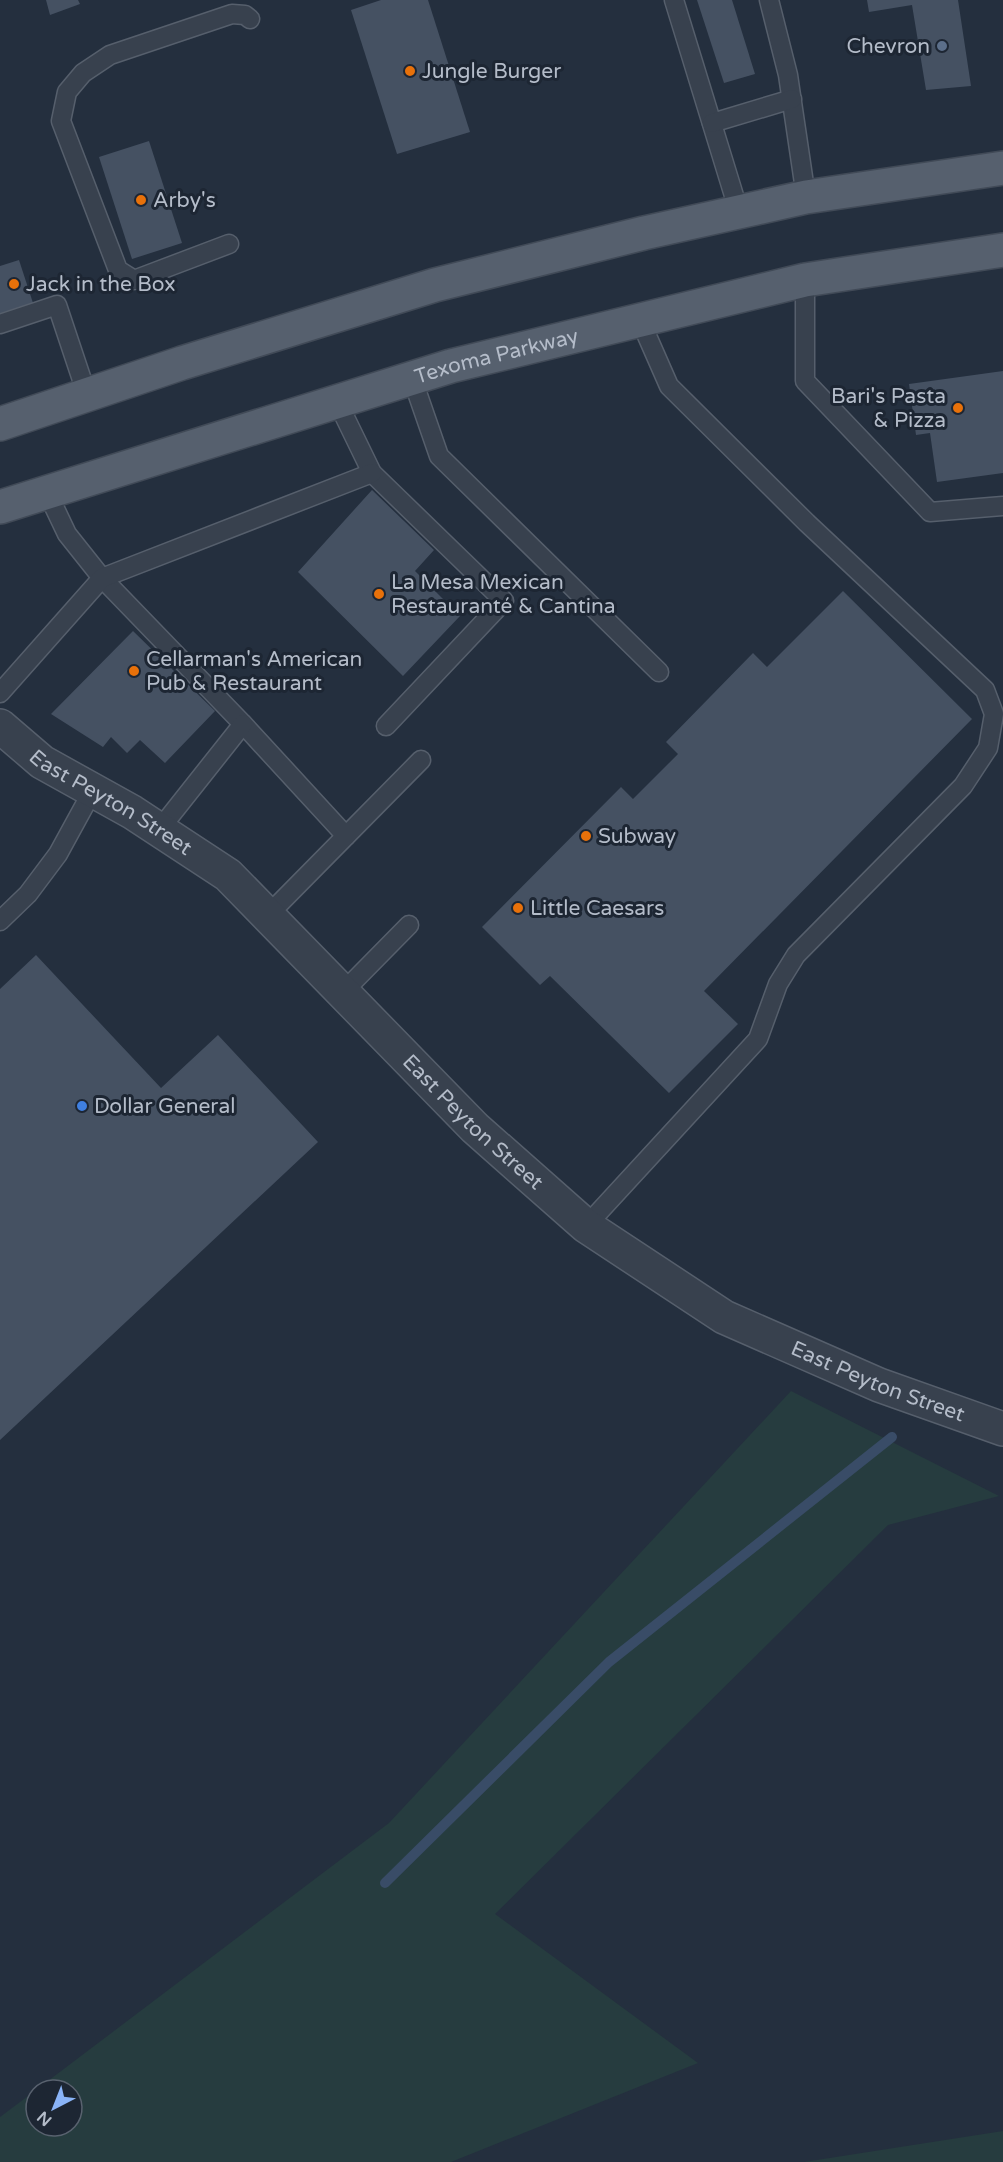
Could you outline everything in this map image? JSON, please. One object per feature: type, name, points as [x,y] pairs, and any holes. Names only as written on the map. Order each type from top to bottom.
[{"type":"main road","points":[[0,424],[182,363],[435,285],[644,233],[806,197],[1003,168]]},
{"type":"main road","name":"Texoma Parkway","points":[[0,507],[451,366],[805,280],[1003,250]]},
{"type":"street","name":"East Peyton Street","points":[[0,726],[42,762],[132,812],[228,875],[474,1128],[586,1226],[724,1317],[879,1385],[1003,1430]]},
{"type":"lane","points":[[674,0],[739,212]]},
{"type":"lane","points":[[769,0],[788,75],[806,197]]},
{"type":"lane","points":[[229,244],[134,280],[118,270],[61,121],[66,92],[83,73],[110,55],[232,14],[245,15],[250,19]]},
{"type":"lane","points":[[712,123],[792,99]]},
{"type":"lane","points":[[805,280],[805,381],[930,512],[1003,506]]},
{"type":"lane","points":[[0,324],[57,305],[87,395]]},
{"type":"lane","points":[[586,1226],[758,1039],[778,984],[796,955],[963,786],[988,748],[994,714],[985,690],[807,523],[669,386],[640,320]]},
{"type":"lane","points":[[412,378],[439,456],[659,672]]},
{"type":"lane","points":[[337,401],[372,472],[504,601],[386,726]]},
{"type":"lane","points":[[0,693],[102,578],[372,472]]},
{"type":"lane","points":[[47,492],[67,534],[102,578],[243,724],[346,836]]},
{"type":"lane","points":[[159,830],[243,724]]},
{"type":"lane","points":[[267,916],[421,760]]},
{"type":"lane","points":[[0,921],[28,894],[58,854],[93,790]]},
{"type":"lane","points":[[342,993],[409,925]]},
{"type":"green space","points":[[791,1391],[999,1496],[888,1525],[495,1914],[698,2063],[451,2162],[0,2162],[0,2117],[24,2099],[24,2138],[84,2138],[84,2078],[52,2078],[389,1823]]},
{"type":"green space","points":[[1003,2131],[1003,2162],[804,2162]]},
{"type":"building","points":[[46,0],[78,0],[80,4],[50,15]]},
{"type":"building","name":"Jungle Burger","points":[[381,0],[428,0],[470,132],[397,154],[351,10]]},
{"type":"building","points":[[697,0],[732,0],[755,74],[724,83]]},
{"type":"building","name":"Chevron","points":[[867,0],[958,0],[971,86],[926,90],[912,5],[869,12]]},
{"type":"building","name":"Arby's","points":[[149,141],[182,243],[132,259],[99,157]]},
{"type":"building","name":"Jack in the Box","points":[[19,260],[33,303],[0,314],[0,266]]},
{"type":"building","name":"Bari's Pasta & Pizza","points":[[1003,371],[1003,473],[937,482],[930,433],[916,435],[909,384]]},
{"type":"building","name":"La Mesa Mexican Restauranté & Cantina","points":[[372,490],[434,550],[415,571],[460,616],[403,676],[298,572]]},
{"type":"building","points":[[843,591],[972,719],[704,991],[738,1024],[669,1093],[550,976],[540,985],[482,927],[621,787],[633,799],[678,754],[666,742],[753,653],[767,667]]},
{"type":"building","name":"Cellarman's American Pub & Restaurant","points":[[133,631],[215,711],[165,763],[140,740],[127,753],[111,737],[103,747],[51,714]]},
{"type":"building","points":[[36,955],[161,1088],[218,1035],[318,1142],[0,1440],[0,989]]},
{"type":"waterway","points":[[385,1883],[609,1662],[892,1437]]},
{"type":"place","name":"Chevron","points":[[942,46]]},
{"type":"place","name":"Jungle Burger","points":[[410,71]]},
{"type":"place","name":"Arby's","points":[[141,200]]},
{"type":"place","name":"Jack in the Box","points":[[14,284]]},
{"type":"place","name":"Bari's Pasta & Pizza","points":[[958,408]]},
{"type":"place","name":"La Mesa Mexican Restauranté & Cantina","points":[[379,594]]},
{"type":"place","name":"Cellarman's American Pub & Restaurant","points":[[134,671]]},
{"type":"place","name":"Subway","points":[[586,836]]},
{"type":"place","name":"Little Caesars","points":[[518,908]]},
{"type":"place","name":"Dollar General","points":[[82,1106]]}]
